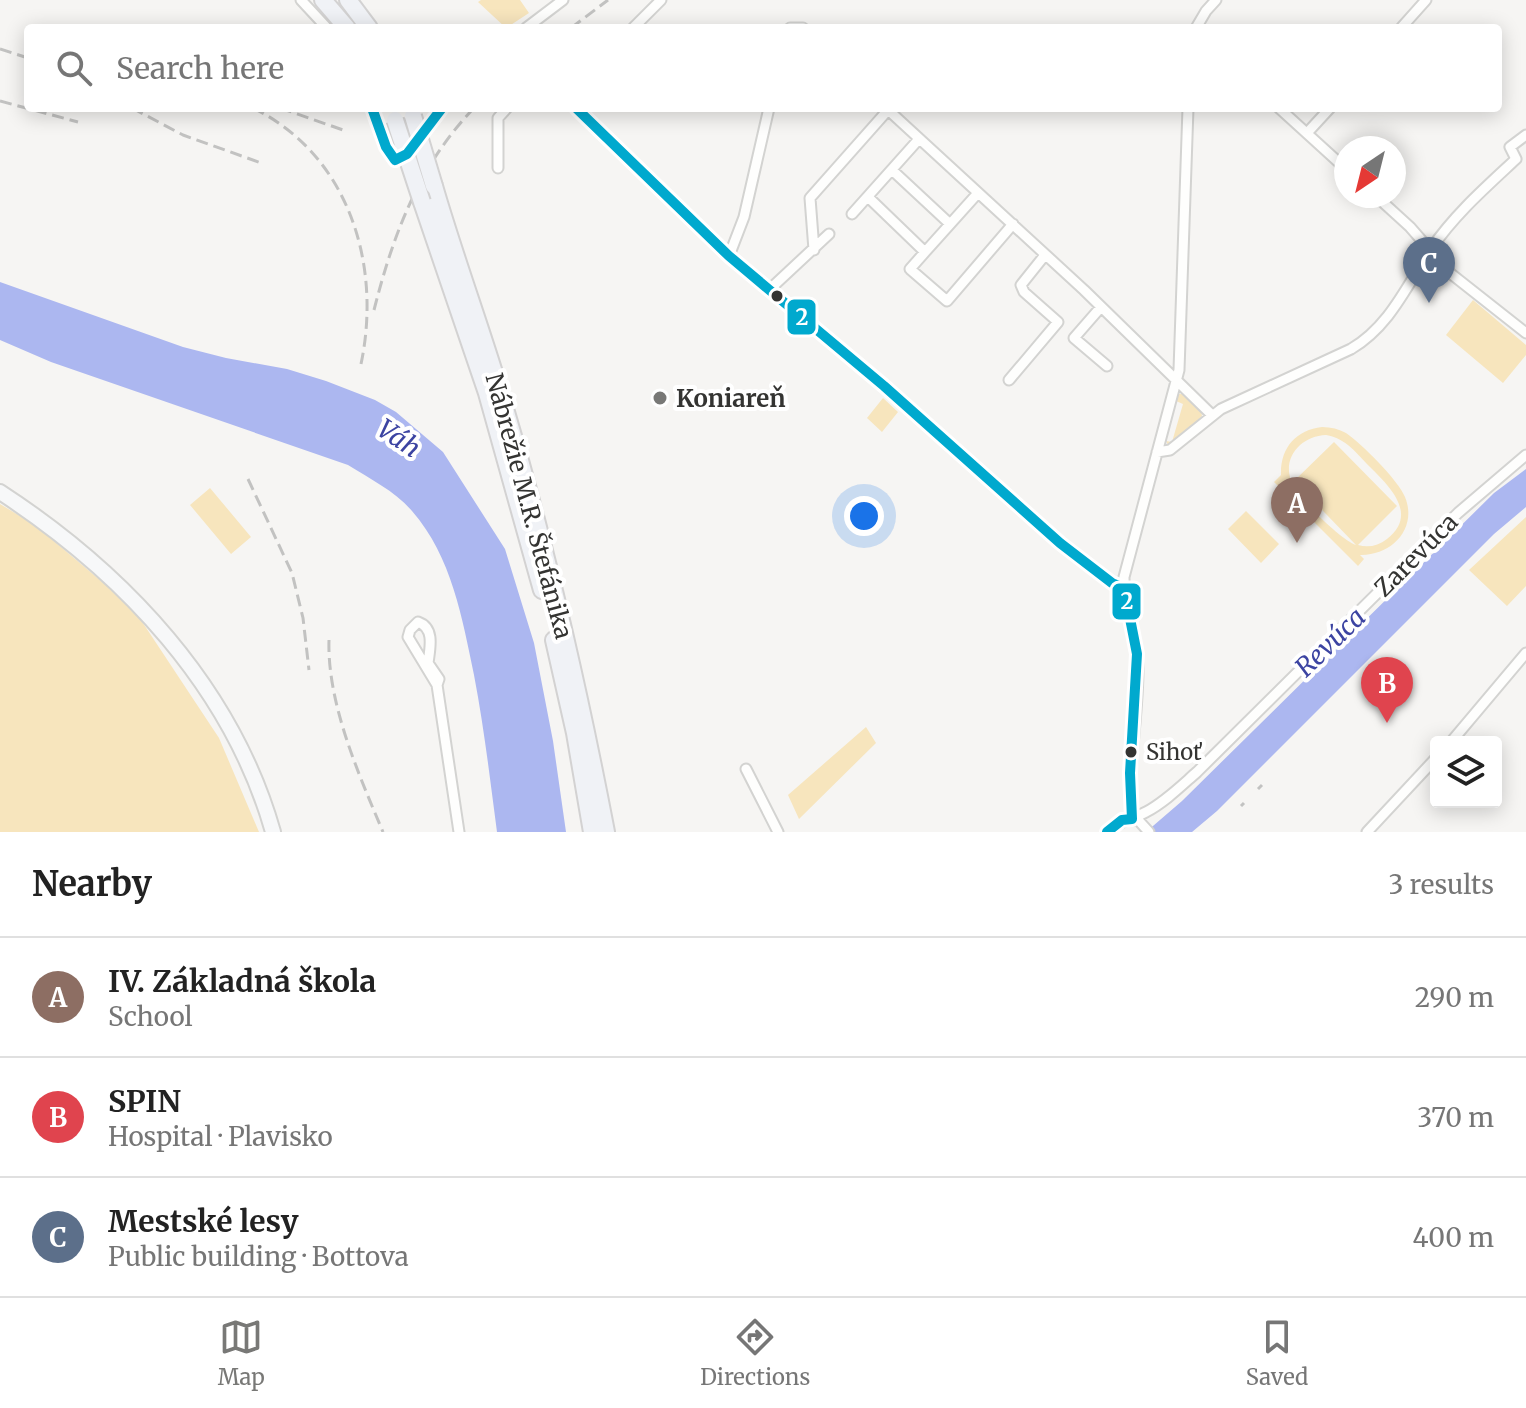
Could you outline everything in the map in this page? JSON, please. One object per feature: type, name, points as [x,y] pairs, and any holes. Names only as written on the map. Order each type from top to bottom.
[{"type":"main road","points":[[323,0],[344,24]]},
{"type":"main road","points":[[348,0],[366,24]]},
{"type":"main road","name":"Nábrežie M.R. Štefánika","points":[[411,112],[507,416],[542,544],[587,731],[606,832]]},
{"type":"main road","name":"Nábrežie M.R. Štefánika","points":[[392,114],[487,393],[530,546],[575,733],[592,832]]},
{"type":"street","points":[[301,0],[323,24]]},
{"type":"street","points":[[531,24],[563,0]]},
{"type":"street","points":[[637,24],[661,0]]},
{"type":"street","points":[[1198,24],[1216,0]]},
{"type":"street","points":[[1405,24],[1426,0]]},
{"type":"street","points":[[373,112],[386,147],[395,160],[407,154],[439,112]]},
{"type":"street","points":[[498,168],[498,118],[503,112]]},
{"type":"street","points":[[580,112],[729,256],[884,386],[1060,543],[1112,583],[1124,588]]},
{"type":"street","points":[[729,256],[744,217],[768,112]]},
{"type":"street","points":[[814,250],[810,198],[884,112]]},
{"type":"street","points":[[890,112],[1013,224],[1212,415]]},
{"type":"street","points":[[1148,831],[1132,819],[1130,773],[1137,654],[1124,588],[1129,554],[1181,356],[1188,112]]},
{"type":"street","points":[[1283,112],[1334,158]]},
{"type":"street","points":[[1307,133],[1326,112]]},
{"type":"street","points":[[1157,452],[1170,450],[1221,409],[1351,349],[1368,338],[1465,207],[1516,159],[1510,147],[1526,135]]},
{"type":"street","points":[[852,214],[919,139]]},
{"type":"street","points":[[892,170],[950,224]]},
{"type":"street","points":[[978,193],[910,269],[947,301],[1013,224]]},
{"type":"street","points":[[868,197],[925,252]]},
{"type":"street","points":[[1389,208],[1450,273],[1526,333]]},
{"type":"street","points":[[769,290],[829,234]]},
{"type":"street","points":[[1009,380],[1058,322],[1024,292],[1021,285],[1045,255]]},
{"type":"street","points":[[1101,307],[1074,338],[1107,366]]},
{"type":"street","name":"Zarevúca","points":[[1107,832],[1122,820],[1132,819],[1158,805],[1197,772],[1458,513],[1526,455]]},
{"type":"street","points":[[0,492],[77,547],[121,585],[180,653],[226,722],[251,771],[273,832]]},
{"type":"street","points":[[437,685],[439,679],[428,663],[429,630],[418,622],[408,637],[437,685],[459,832]]},
{"type":"street","points":[[1456,736],[1526,653]]},
{"type":"street","points":[[1367,832],[1430,764]]},
{"type":"street","points":[[746,769],[778,832]]},
{"type":"shaded area","points":[[520,0],[529,13],[512,24],[502,24],[478,2]]},
{"type":"shaded area","points":[[1473,300],[1526,345],[1526,355],[1503,383],[1446,335]]},
{"type":"shaded area","points":[[1178,394],[1184,394],[1202,416],[1172,445],[1168,445],[1166,441],[1172,442],[1183,404],[1176,401]]},
{"type":"shaded area","points":[[883,398],[898,412],[882,432],[867,418]]},
{"type":"shaded area","points":[[1329,427],[1346,433],[1379,463],[1405,497],[1408,520],[1405,530],[1382,551],[1360,555],[1364,559],[1358,566],[1274,482],[1281,475],[1283,457],[1291,442],[1313,429]],"holes":[[[1317,436],[1333,437],[1356,452],[1398,501],[1401,520],[1396,530],[1380,543],[1358,545],[1397,506],[1334,442],[1294,481],[1356,545],[1321,518],[1292,483],[1289,465],[1301,444]]]},
{"type":"shaded area","points":[[210,488],[251,537],[231,554],[190,505]]},
{"type":"shaded area","points":[[0,504],[35,525],[133,608],[219,738],[259,832],[0,832]]},
{"type":"shaded area","points":[[1246,511],[1279,544],[1261,563],[1228,529]]},
{"type":"shaded area","points":[[1526,517],[1526,586],[1507,606],[1469,570]]},
{"type":"shaded area","points":[[866,727],[876,743],[799,819],[788,795]]},
{"type":"water","name":"Váh","points":[[0,282],[183,347],[287,369],[326,381],[375,400],[396,412],[443,452],[505,549],[534,643],[566,832],[497,832],[478,695],[454,589],[426,529],[398,497],[348,465],[51,362],[0,340]]},
{"type":"water","points":[[1526,469],[1526,507],[1494,534],[1217,811],[1192,832],[1146,832],[1182,801],[1494,493]]},
{"type":"railway","points":[[576,24],[608,0]]},
{"type":"railway","points":[[0,49],[24,57]]},
{"type":"railway","points":[[0,101],[24,107]]},
{"type":"railway","points":[[41,112],[78,122]]},
{"type":"railway","points":[[140,112],[183,135],[264,164]]},
{"type":"railway","points":[[260,112],[286,128],[313,154],[335,184],[351,216],[361,252],[366,289],[366,327],[361,364]]},
{"type":"railway","points":[[291,112],[346,131]]},
{"type":"railway","points":[[374,310],[410,202],[438,153],[471,112]]},
{"type":"railway","points":[[248,479],[292,573],[303,618],[309,670]]},
{"type":"railway","points":[[329,640],[333,689],[346,738],[383,832]]},
{"type":"railway","points":[[1258,789],[1262,785]]},
{"type":"railway","points":[[1241,806],[1244,803]]},
{"type":"transit line","name":"2","points":[[373,112],[386,147],[395,160],[407,154],[439,112]]},
{"type":"transit line","name":"2","points":[[580,112],[729,256],[884,386],[1060,543],[1112,583],[1124,588],[1137,654],[1130,773],[1132,819],[1122,820],[1107,832]]},
{"type":"place","name":"Mestské lesy","points":[[1429,303]]},
{"type":"place","name":"Koniareň","points":[[660,398]]},
{"type":"place","name":"IV. Základná škola","points":[[1297,543]]},
{"type":"place","name":"SPIN","points":[[1387,723]]},
{"type":"place","name":"Sihoť","points":[[1131,752]]},
{"type":"water label","name":"Revúca","points":[[1330,642]]}]
